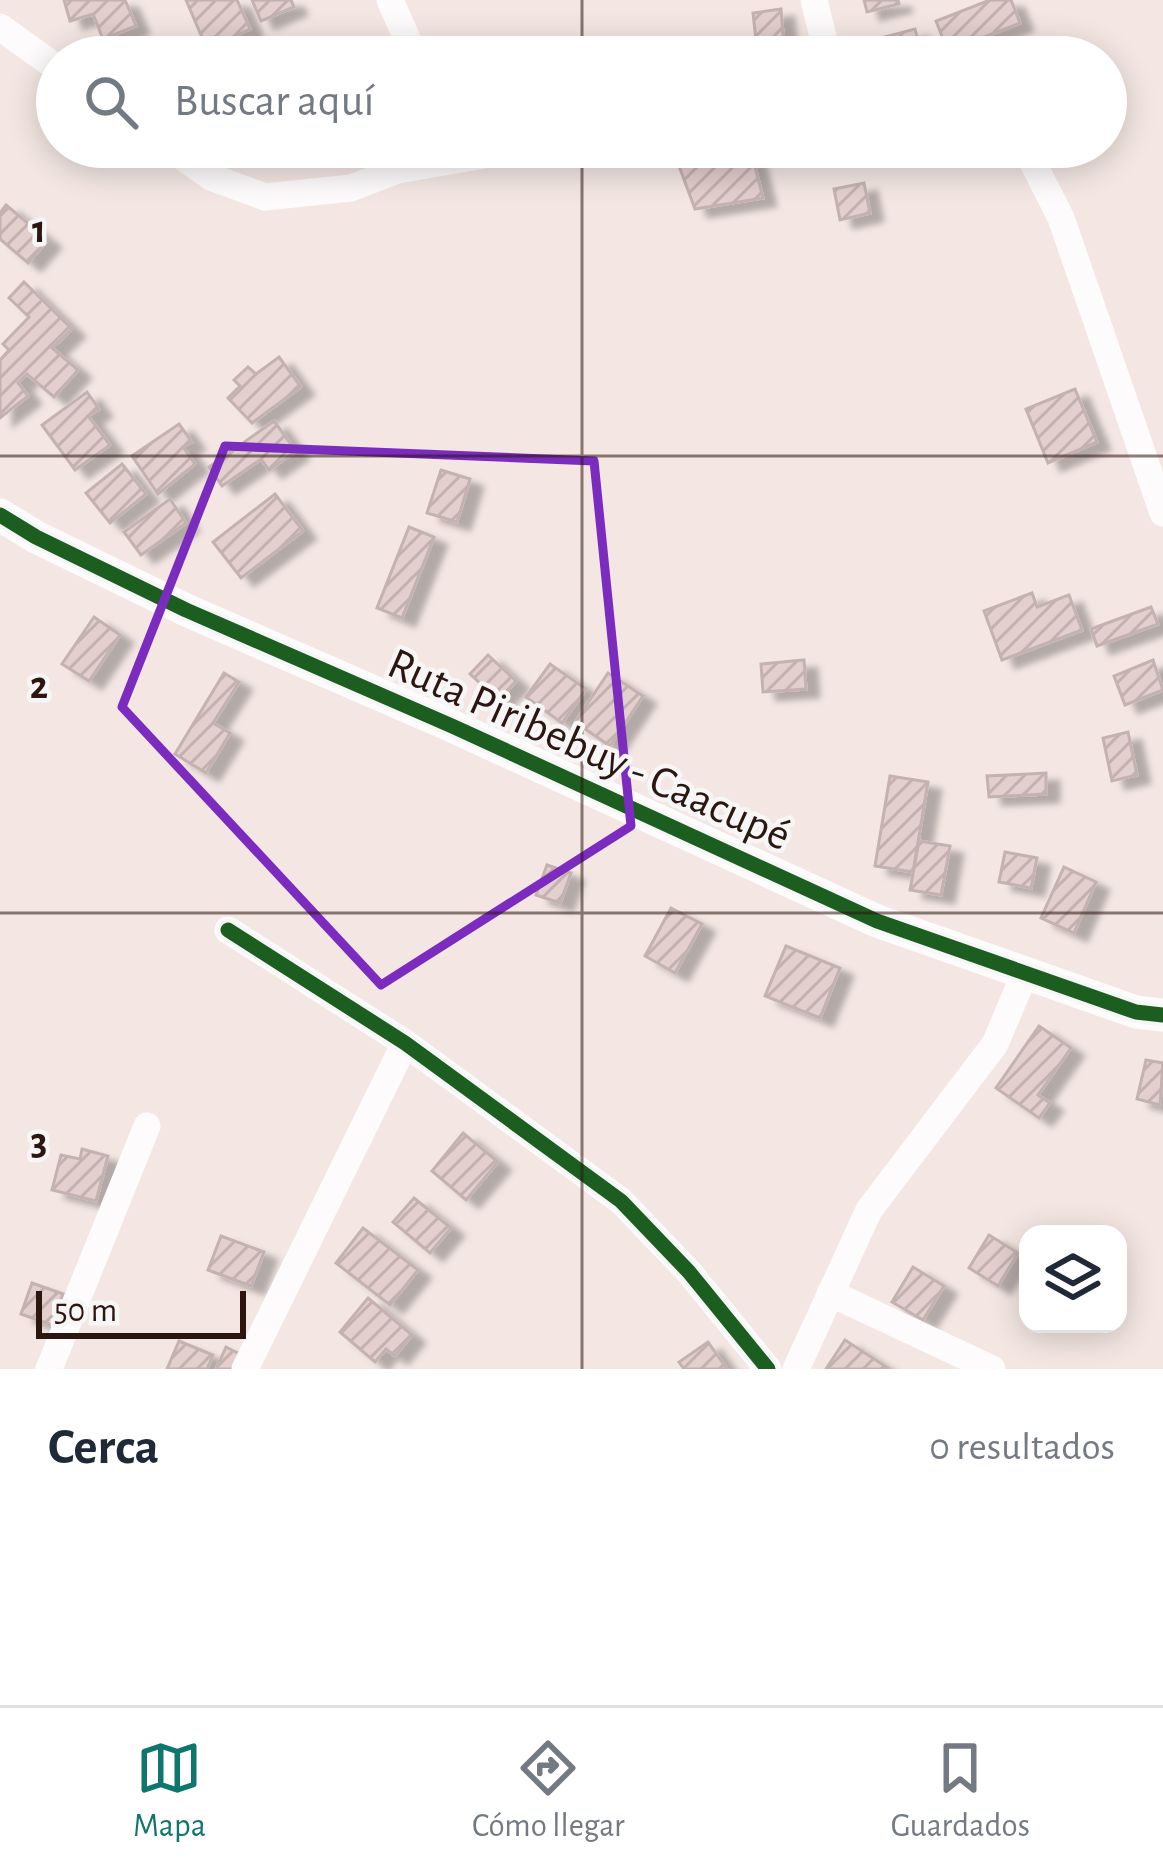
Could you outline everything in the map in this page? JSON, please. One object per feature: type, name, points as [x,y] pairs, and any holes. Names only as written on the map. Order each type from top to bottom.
[{"type":"street","points":[[390,0],[406,36]]},
{"type":"street","points":[[814,0],[823,36]]},
{"type":"street","points":[[0,27],[36,53]]},
{"type":"street","points":[[198,168],[265,197],[351,188],[404,168]]},
{"type":"street","points":[[1035,168],[1061,218],[1163,513]]},
{"type":"street","name":"Ruta Piribebuy - Caacupé","points":[[0,515],[186,610],[877,921],[1136,1012],[1163,1015]]},
{"type":"street","points":[[228,930],[405,1042],[621,1201],[689,1272],[768,1369]]},
{"type":"street","points":[[796,1369],[869,1210],[994,1044],[1025,973]]},
{"type":"street","points":[[245,1369],[405,1042]]},
{"type":"street","points":[[49,1369],[147,1126]]},
{"type":"street","points":[[830,1293],[992,1369]]},
{"type":"highlighted area","points":[[225,446],[594,461],[631,826],[381,985],[122,707]]},
{"type":"building","points":[[64,0],[125,0],[136,26],[102,36],[93,14],[70,21]]},
{"type":"building","points":[[186,0],[237,0],[250,29],[235,36],[201,36]]},
{"type":"building","points":[[252,0],[291,0],[294,7],[261,21]]},
{"type":"building","points":[[864,0],[898,0],[899,4],[867,12]]},
{"type":"building","points":[[990,0],[1011,0],[1020,23],[987,36],[942,36],[936,21]]},
{"type":"building","points":[[781,9],[783,36],[756,36],[753,13]]},
{"type":"building","points":[[915,29],[917,36],[888,36]]},
{"type":"building","points":[[680,168],[755,168],[763,198],[695,209]]},
{"type":"building","points":[[864,183],[870,213],[840,220],[834,189]]},
{"type":"building","points":[[6,205],[48,240],[28,263],[0,239],[0,213]]},
{"type":"building","points":[[24,282],[72,329],[52,348],[78,370],[54,397],[27,374],[18,383],[28,396],[0,418],[0,360],[9,350],[3,344],[29,317],[9,298]]},
{"type":"building","points":[[279,357],[301,387],[252,423],[228,398],[240,386],[234,380],[248,367],[256,374]]},
{"type":"building","points":[[1075,389],[1097,442],[1048,463],[1026,409]]},
{"type":"building","points":[[87,392],[99,409],[88,416],[110,445],[75,470],[42,425]]},
{"type":"building","points":[[274,421],[296,451],[269,470],[261,459],[222,486],[209,467]]},
{"type":"building","points":[[179,424],[192,442],[183,447],[195,464],[158,494],[132,456]]},
{"type":"building","points":[[122,464],[146,494],[110,523],[86,493]]},
{"type":"building","points":[[441,470],[470,479],[457,522],[427,513]]},
{"type":"building","points":[[275,494],[303,531],[241,578],[213,542]]},
{"type":"building","points":[[170,499],[186,523],[141,555],[124,532]]},
{"type":"building","points":[[409,527],[434,537],[402,618],[377,608]]},
{"type":"building","points":[[1032,593],[1037,607],[1069,595],[1082,630],[1002,660],[984,611]]},
{"type":"building","points":[[1151,607],[1158,624],[1097,646],[1091,629]]},
{"type":"building","points":[[94,617],[120,635],[89,681],[62,664]]},
{"type":"building","points":[[488,655],[516,681],[498,700],[470,674]]},
{"type":"building","points":[[804,660],[806,689],[763,692],[761,664]]},
{"type":"building","points":[[1153,660],[1163,690],[1125,705],[1114,676]]},
{"type":"building","points":[[550,664],[586,689],[562,723],[526,697]]},
{"type":"building","points":[[224,673],[239,682],[213,723],[230,733],[206,773],[175,754]]},
{"type":"building","points":[[608,673],[643,696],[610,746],[575,722]]},
{"type":"building","points":[[1128,732],[1137,775],[1112,781],[1103,738]]},
{"type":"building","points":[[1046,773],[1046,794],[989,797],[987,776]]},
{"type":"building","points":[[890,776],[928,782],[913,872],[875,866]]},
{"type":"building","points":[[919,841],[950,846],[941,895],[910,890]]},
{"type":"building","points":[[1005,852],[1037,858],[1031,888],[999,882]]},
{"type":"building","points":[[547,865],[571,873],[560,903],[536,895]]},
{"type":"building","points":[[1064,867],[1096,882],[1074,933],[1041,918]]},
{"type":"building","points":[[671,908],[702,924],[675,973],[645,956]]},
{"type":"building","points":[[786,946],[840,968],[820,1018],[765,996]]},
{"type":"building","points":[[1039,1026],[1071,1048],[1038,1095],[1050,1103],[1039,1118],[996,1088]]},
{"type":"building","points":[[1146,1060],[1163,1063],[1160,1105],[1137,1099]]},
{"type":"building","points":[[463,1133],[498,1162],[466,1200],[432,1171]]},
{"type":"building","points":[[82,1149],[108,1156],[96,1201],[52,1190],[61,1155],[80,1159]]},
{"type":"building","points":[[414,1198],[451,1228],[430,1253],[393,1222]]},
{"type":"building","points":[[363,1228],[418,1270],[390,1305],[336,1263]]},
{"type":"building","points":[[989,1235],[1018,1253],[998,1286],[969,1268]]},
{"type":"building","points":[[221,1236],[264,1252],[251,1286],[208,1270]]},
{"type":"building","points":[[913,1267],[944,1286],[923,1320],[892,1302]]},
{"type":"building","points":[[32,1283],[63,1294],[52,1325],[21,1314]]},
{"type":"building","points":[[368,1298],[412,1335],[395,1356],[386,1349],[375,1362],[340,1332]]},
{"type":"building","points":[[845,1340],[888,1368],[826,1369]]},
{"type":"building","points":[[179,1341],[213,1355],[207,1369],[167,1369]]},
{"type":"building","points":[[708,1342],[727,1369],[684,1369],[679,1362]]},
{"type":"building","points":[[226,1347],[242,1355],[235,1369],[216,1369]]},
{"type":"cycle path","points":[[0,515],[186,610],[877,921],[1136,1012],[1163,1015]]},
{"type":"cycle path","points":[[228,930],[405,1043],[621,1201],[689,1272],[768,1369]]}]
